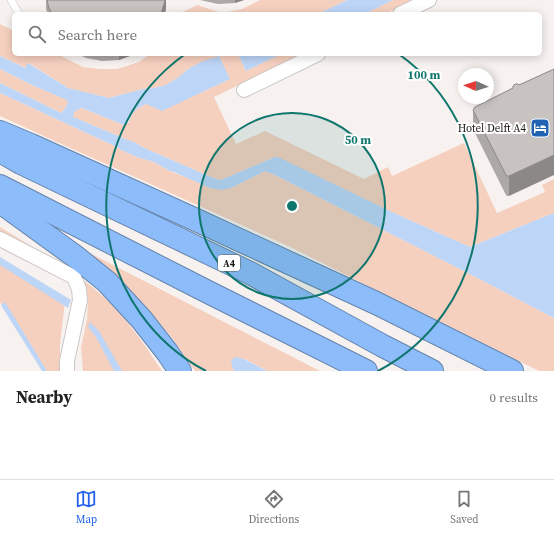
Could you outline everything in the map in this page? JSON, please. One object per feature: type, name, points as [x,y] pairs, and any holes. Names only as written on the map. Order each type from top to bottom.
[{"type":"highway","name":"A4","points":[[0,132],[376,303],[512,371]]},
{"type":"highway","name":"A4","points":[[0,151],[28,166],[250,273],[383,346],[432,371]]},
{"type":"highway","points":[[0,186],[366,371]]},
{"type":"highway","points":[[0,202],[76,257],[107,282],[142,320],[180,371]]},
{"type":"street","points":[[404,12],[429,0]]},
{"type":"street","points":[[244,90],[314,56]]},
{"type":"street","points":[[0,239],[74,277],[79,289],[80,300],[67,361],[67,371]]},
{"type":"lane","points":[[11,0],[18,12]]},
{"type":"shaded area","points":[[260,0],[347,0],[322,12],[227,12],[242,9]]},
{"type":"shaded area","points":[[393,0],[414,0],[389,12],[368,12]]},
{"type":"shaded area","points":[[197,5],[219,12],[183,12]]},
{"type":"shaded area","points":[[0,24],[12,30],[12,56],[61,56],[83,67],[117,69],[139,62],[147,56],[219,56],[188,69],[166,85],[143,89],[109,98],[68,88],[29,63],[26,68],[0,56]]},
{"type":"shaded area","points":[[219,56],[239,56],[246,71],[277,56],[299,56],[214,97],[236,144],[265,131],[364,179],[388,167],[392,176],[464,143],[497,213],[545,192],[542,185],[554,179],[554,213],[470,247],[275,157],[221,180],[213,178],[142,147],[134,142],[73,117],[74,113],[78,109],[82,108],[124,125],[129,122],[133,112],[146,104],[200,93],[230,79]]},
{"type":"shaded area","points":[[0,69],[67,100],[68,103],[66,107],[61,113],[0,83]]},
{"type":"shaded area","points":[[0,93],[121,150],[154,162],[170,171],[210,188],[231,188],[265,171],[275,175],[554,318],[554,371],[539,371],[288,246],[0,116]]},
{"type":"shaded area","points":[[0,227],[21,240],[83,280],[0,238]]},
{"type":"shaded area","points":[[72,244],[320,371],[267,371],[245,359],[232,366],[234,371],[195,371],[173,339],[144,304],[100,265]]},
{"type":"shaded area","points":[[0,261],[65,302],[60,345],[60,371],[44,371],[0,302]]},
{"type":"shaded area","points":[[83,280],[124,318],[162,371],[83,371],[81,348],[87,319],[88,301]]},
{"type":"water","points":[[347,0],[393,0],[368,12],[322,12]]},
{"type":"water","points":[[0,56],[25,68],[28,63],[68,88],[109,98],[143,89],[166,85],[188,69],[203,61],[219,56],[230,79],[162,111],[146,104],[135,111],[124,125],[82,108],[74,112],[73,117],[134,142],[142,147],[213,178],[221,180],[278,157],[396,214],[470,247],[554,213],[554,318],[275,175],[265,171],[231,188],[222,190],[210,188],[170,171],[154,162],[121,150],[0,93],[0,83],[61,113],[68,103],[67,100],[0,69]]},
{"type":"water","points":[[239,56],[277,56],[246,71]]},
{"type":"water","points":[[0,257],[71,300],[68,308],[0,265]]},
{"type":"water","points":[[5,302],[47,371],[42,371],[1,305]]},
{"type":"water","points":[[90,322],[99,331],[122,371],[114,371],[96,337],[88,327]]},
{"type":"water","points":[[236,357],[244,359],[267,371],[234,371],[231,360]]},
{"type":"building","points":[[47,0],[165,0],[162,12],[51,12]]},
{"type":"building","points":[[554,69],[554,155],[507,176],[473,110],[481,104],[494,104],[494,98],[513,88],[515,84],[519,85]]},
{"type":"place","name":"Hotel Delft A4","points":[[540,128]]}]
